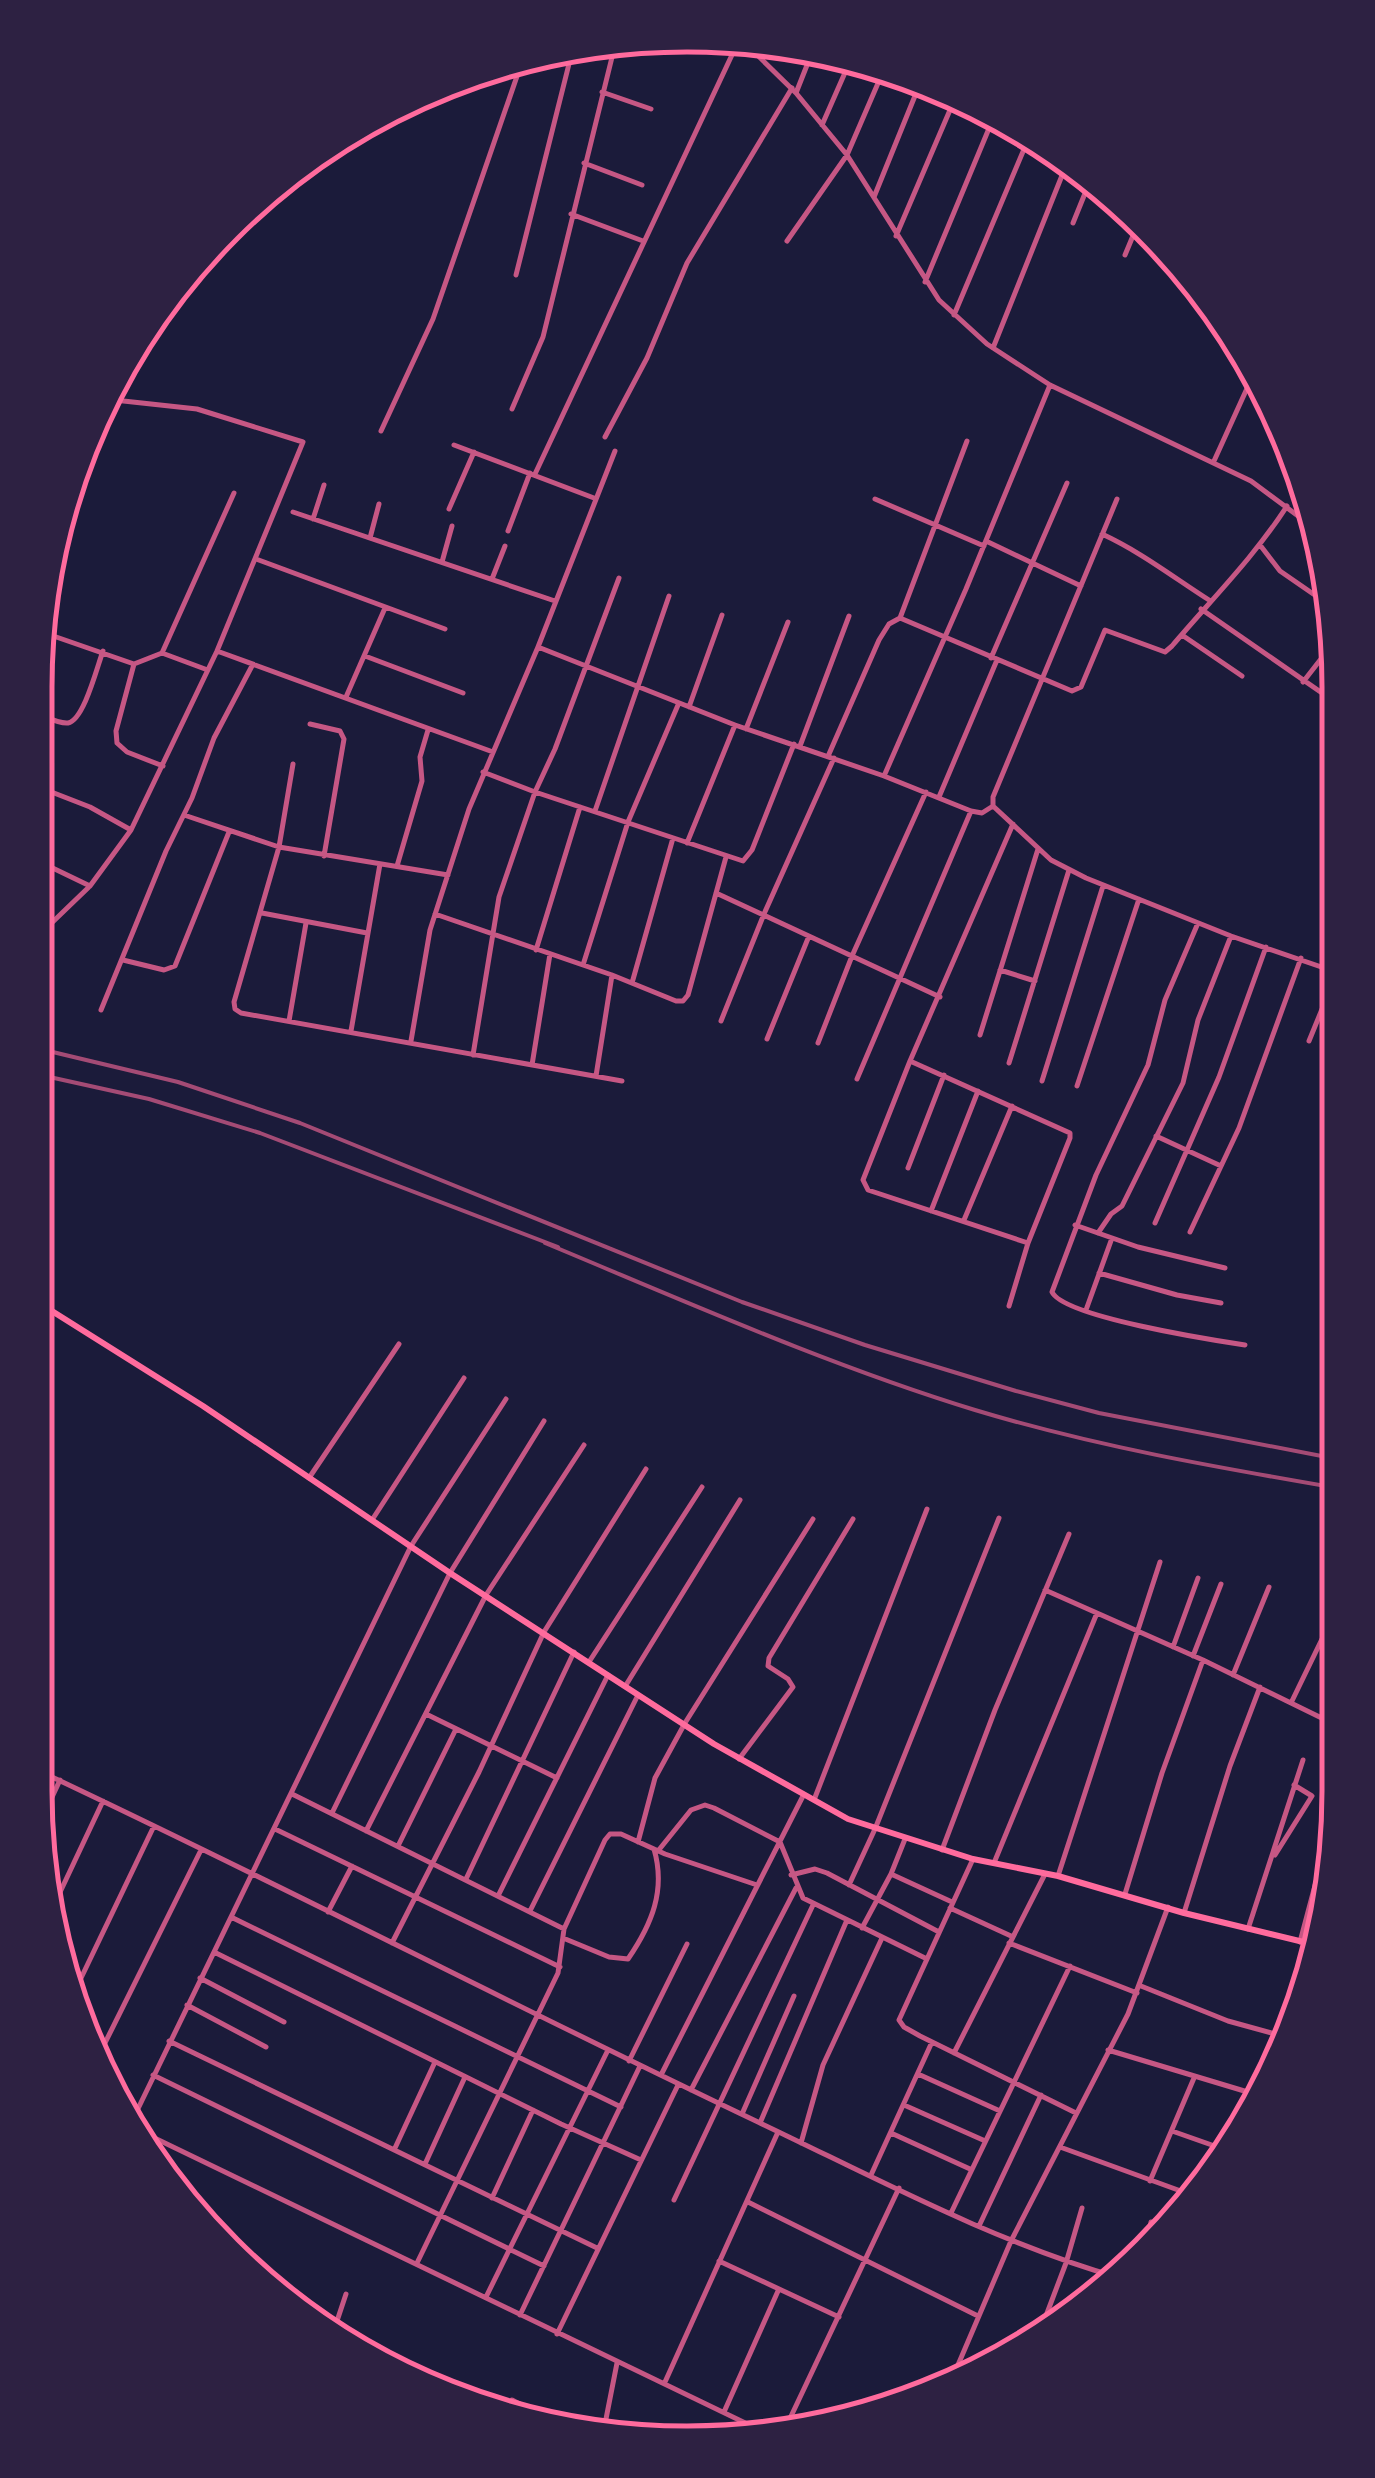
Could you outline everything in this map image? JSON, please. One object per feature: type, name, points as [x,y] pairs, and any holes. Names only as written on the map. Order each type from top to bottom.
[{"type":"main road","points":[[52,1311],[608,1676],[803,1796],[875,1829],[942,1850],[1058,1876],[1304,1943]]},
{"type":"street","points":[[508,531],[733,54]]},
{"type":"street","points":[[512,408],[543,337],[612,57]]},
{"type":"street","points":[[758,57],[794,91],[847,156],[925,282],[954,315],[993,348],[1050,385],[1251,480],[1299,515]]},
{"type":"street","points":[[516,275],[569,64]]},
{"type":"street","points":[[605,437],[647,358],[687,263],[794,91],[806,64]]},
{"type":"street","points":[[822,125],[845,72]]},
{"type":"street","points":[[381,431],[433,319],[517,76]]},
{"type":"street","points":[[788,240],[847,156],[879,82]]},
{"type":"street","points":[[602,92],[652,109]]},
{"type":"street","points":[[874,197],[915,95]]},
{"type":"street","points":[[896,237],[950,110]]},
{"type":"street","points":[[925,282],[989,129]]},
{"type":"street","points":[[954,315],[1024,150]]},
{"type":"street","points":[[584,163],[642,186]]},
{"type":"street","points":[[993,348],[1062,176]]},
{"type":"street","points":[[1073,222],[1085,193]]},
{"type":"street","points":[[571,214],[643,241]]},
{"type":"street","points":[[1125,255],[1133,235]]},
{"type":"street","points":[[884,776],[1050,385]]},
{"type":"street","points":[[1214,461],[1247,388]]},
{"type":"street","points":[[52,923],[90,886],[131,830],[216,650],[302,447],[300,439],[197,409],[121,402]]},
{"type":"street","points":[[900,618],[967,441]]},
{"type":"street","points":[[454,445],[594,498]]},
{"type":"street","points":[[411,1043],[436,914],[483,772],[538,647],[615,451]]},
{"type":"street","points":[[449,509],[474,452]]},
{"type":"street","points":[[939,797],[1067,483]]},
{"type":"street","points":[[313,519],[324,485]]},
{"type":"street","points":[[55,636],[134,664],[162,652],[234,493]]},
{"type":"street","points":[[875,499],[1081,586]]},
{"type":"street","points":[[1117,500],[993,797],[993,806],[1038,848],[1069,870],[1231,936],[1322,968]]},
{"type":"street","points":[[370,538],[379,504]]},
{"type":"street","points":[[900,618],[1078,692],[1105,630],[1164,652],[1260,545],[1287,506]]},
{"type":"street","points":[[293,512],[556,601]]},
{"type":"street","points":[[442,562],[452,526]]},
{"type":"street","points":[[1102,534],[1144,554],[1209,600]]},
{"type":"street","points":[[1260,545],[1280,571],[1316,597]]},
{"type":"street","points":[[492,579],[505,546]]},
{"type":"street","points":[[256,559],[445,630]]},
{"type":"street","points":[[473,1055],[499,897],[535,792],[619,578]]},
{"type":"street","points":[[595,811],[669,596]]},
{"type":"street","points":[[346,699],[385,608]]},
{"type":"street","points":[[1201,609],[1322,694]]},
{"type":"street","points":[[689,707],[722,615]]},
{"type":"street","points":[[483,772],[736,861],[748,858],[848,616]]},
{"type":"street","points":[[721,1021],[879,640],[889,624],[900,618]]},
{"type":"street","points":[[746,728],[788,622]]},
{"type":"street","points":[[1182,635],[1242,676]]},
{"type":"street","points":[[538,647],[678,704],[884,776],[971,811],[982,812],[993,806]]},
{"type":"street","points":[[216,650],[493,752]]},
{"type":"street","points":[[52,719],[72,722],[80,714],[103,651]]},
{"type":"street","points":[[162,652],[207,670]]},
{"type":"street","points":[[365,656],[464,693]]},
{"type":"street","points":[[1303,682],[1321,658]]},
{"type":"street","points":[[134,664],[116,731],[117,743],[127,752],[162,766]]},
{"type":"street","points":[[100,1010],[221,724],[253,664]]},
{"type":"street","points":[[584,965],[628,822],[678,704]]},
{"type":"street","points":[[310,724],[340,730],[344,739],[324,856]]},
{"type":"street","points":[[688,843],[735,725]]},
{"type":"street","points":[[397,866],[422,781],[420,756],[428,730]]},
{"type":"street","points":[[293,764],[279,846],[235,1008],[241,1013],[622,1081]]},
{"type":"street","points":[[52,792],[90,806],[131,830]]},
{"type":"street","points":[[818,1043],[852,956],[926,792]]},
{"type":"street","points":[[536,950],[580,806]]},
{"type":"street","points":[[856,1079],[971,811]]},
{"type":"street","points":[[184,815],[279,846],[448,876]]},
{"type":"street","points":[[1014,824],[910,1060],[863,1180],[864,1186],[1028,1243]]},
{"type":"street","points":[[123,960],[164,970],[175,966],[229,832]]},
{"type":"street","points":[[632,984],[673,838]]},
{"type":"street","points":[[980,1035],[1038,848]]},
{"type":"street","points":[[436,914],[683,1001],[688,995],[726,857]]},
{"type":"street","points":[[350,1031],[380,864]]},
{"type":"street","points":[[52,868],[90,886]]},
{"type":"street","points":[[1010,1064],[1069,870]]},
{"type":"street","points":[[1042,1081],[1103,886]]},
{"type":"street","points":[[716,893],[940,996]]},
{"type":"street","points":[[1078,1086],[1139,900]]},
{"type":"street","points":[[262,913],[367,933]]},
{"type":"street","points":[[289,1022],[306,922]]},
{"type":"street","points":[[1198,922],[1165,1000],[1148,1065],[1075,1225],[1052,1292],[1060,1302],[1086,1310],[1159,1330],[1245,1345]]},
{"type":"street","points":[[767,1039],[810,936]]},
{"type":"street","points":[[1098,1233],[1122,1206],[1182,1083],[1198,1020],[1231,936]]},
{"type":"street","points":[[1155,1223],[1219,1077],[1266,947]]},
{"type":"street","points":[[532,1066],[550,954]]},
{"type":"street","points":[[1190,1232],[1222,1166],[1301,958]]},
{"type":"street","points":[[1000,970],[1036,982]]},
{"type":"street","points":[[596,1076],[612,975]]},
{"type":"street","points":[[1309,1042],[1322,1009]]},
{"type":"street","points":[[910,1060],[1066,1129],[1070,1138],[1028,1243],[1010,1306]]},
{"type":"street","points":[[908,1168],[944,1075]]},
{"type":"street","points":[[931,1210],[978,1091]]},
{"type":"street","points":[[964,1220],[1012,1106]]},
{"type":"street","points":[[1156,1136],[1222,1166]]},
{"type":"street","points":[[1075,1225],[1225,1268]]},
{"type":"street","points":[[1086,1310],[1112,1238]]},
{"type":"street","points":[[1099,1273],[1221,1303]]},
{"type":"street","points":[[310,1478],[399,1344]]},
{"type":"street","points":[[372,1520],[464,1378]]},
{"type":"street","points":[[138,2108],[411,1546],[506,1399]]},
{"type":"street","points":[[332,1813],[450,1573],[544,1421]]},
{"type":"street","points":[[366,1831],[486,1595],[584,1445]]},
{"type":"street","points":[[392,1943],[492,1746],[544,1632],[646,1469]]},
{"type":"street","points":[[589,1662],[702,1487]]},
{"type":"street","points":[[626,1685],[740,1500]]},
{"type":"street","points":[[813,1801],[928,1509]]},
{"type":"street","points":[[850,1884],[999,1518]]},
{"type":"street","points":[[638,1842],[655,1778],[812,1519]]},
{"type":"street","points":[[739,1758],[793,1687],[768,1666],[769,1658],[853,1519]]},
{"type":"street","points":[[942,1850],[1069,1534]]},
{"type":"street","points":[[1058,1876],[1160,1562]]},
{"type":"street","points":[[1173,1647],[1198,1578]]},
{"type":"street","points":[[1192,1656],[1221,1584]]},
{"type":"street","points":[[1233,1674],[1269,1587]]},
{"type":"street","points":[[1045,1590],[1204,1660],[1322,1718]]},
{"type":"street","points":[[994,1864],[1097,1613]]},
{"type":"street","points":[[1291,1703],[1322,1639]]},
{"type":"street","points":[[466,1879],[574,1652]]},
{"type":"street","points":[[1124,1894],[1204,1660]]},
{"type":"street","points":[[498,1896],[608,1676]]},
{"type":"street","points":[[1184,1913],[1230,1766],[1260,1687]]},
{"type":"street","points":[[530,1911],[638,1693]]},
{"type":"street","points":[[426,1714],[557,1778]]},
{"type":"street","points":[[398,1846],[456,1729]]},
{"type":"street","points":[[1248,1930],[1302,1760]]},
{"type":"street","points":[[52,1776],[801,2143],[1012,2241],[1100,2273]]},
{"type":"street","points":[[52,1797],[60,1780]]},
{"type":"street","points":[[1270,1862],[1312,1796],[1294,1785]]},
{"type":"street","points":[[292,1794],[564,1929]]},
{"type":"street","points":[[661,2075],[803,1796]]},
{"type":"street","points":[[61,1890],[103,1801]]},
{"type":"street","points":[[562,1938],[609,1957],[628,1959],[656,1904],[660,1885],[656,1850],[691,1810],[705,1804],[780,1842],[796,1888],[813,1905],[925,1958]]},
{"type":"street","points":[[81,1978],[154,1826]]},
{"type":"street","points":[[275,1828],[560,1967]]},
{"type":"street","points":[[417,2263],[560,1967],[564,1929],[610,1834],[621,1834],[756,1885]]},
{"type":"street","points":[[862,1928],[905,1839]]},
{"type":"street","points":[[105,2043],[201,1850]]},
{"type":"street","points":[[973,1858],[899,2020],[904,2027],[932,2042],[1076,2113]]},
{"type":"street","points":[[328,1912],[352,1866]]},
{"type":"street","points":[[790,1875],[815,1869],[939,1932]]},
{"type":"street","points":[[891,1874],[1010,1940],[1070,1966],[1228,2022],[1274,2034]]},
{"type":"street","points":[[954,2053],[1044,1874]]},
{"type":"street","points":[[1300,1942],[1315,1887]]},
{"type":"street","points":[[691,2090],[796,1888]]},
{"type":"street","points":[[674,2200],[813,1905]]},
{"type":"street","points":[[957,2365],[1012,2241],[1139,1989],[1168,1908]]},
{"type":"street","points":[[231,1917],[621,2107]]},
{"type":"street","points":[[760,2123],[847,1920]]},
{"type":"street","points":[[801,2143],[823,2064],[882,1938]]},
{"type":"street","points":[[628,2061],[688,1944]]},
{"type":"street","points":[[214,1952],[641,2160]]},
{"type":"street","points":[[952,2213],[1070,1966]]},
{"type":"street","points":[[200,1978],[284,2022]]},
{"type":"street","points":[[742,2114],[794,1996]]},
{"type":"street","points":[[187,2005],[266,2046]]},
{"type":"street","points":[[169,2041],[598,2248]]},
{"type":"street","points":[[872,2175],[932,2042]]},
{"type":"street","points":[[486,2298],[608,2050]]},
{"type":"street","points":[[1108,2050],[1246,2092]]},
{"type":"street","points":[[395,2148],[434,2062]]},
{"type":"street","points":[[520,2315],[640,2066]]},
{"type":"street","points":[[918,2074],[1000,2111]]},
{"type":"street","points":[[153,2075],[544,2266]]},
{"type":"street","points":[[425,2164],[466,2077]]},
{"type":"street","points":[[1150,2181],[1195,2077]]},
{"type":"street","points":[[557,2334],[678,2084]]},
{"type":"street","points":[[979,2226],[1041,2095]]},
{"type":"street","points":[[904,2105],[984,2141]]},
{"type":"street","points":[[492,2198],[532,2110]]},
{"type":"street","points":[[664,2382],[778,2132]]},
{"type":"street","points":[[1172,2132],[1213,2146]]},
{"type":"street","points":[[891,2133],[971,2170]]},
{"type":"street","points":[[158,2139],[745,2422]]},
{"type":"street","points":[[1060,2147],[1180,2191]]},
{"type":"street","points":[[792,2416],[899,2188]]},
{"type":"street","points":[[748,2202],[978,2316]]},
{"type":"street","points":[[1047,2313],[1082,2208]]},
{"type":"street","points":[[719,2261],[840,2318]]},
{"type":"street","points":[[724,2412],[779,2290]]},
{"type":"street","points":[[337,2320],[346,2294]]},
{"type":"street","points":[[606,2420],[618,2363]]},
{"type":"railway","points":[[52,1052],[178,1082],[300,1123],[742,1302],[865,1345],[1099,1413],[1322,1456]]},
{"type":"railway","points":[[52,1078],[149,1099],[260,1133],[558,1247]]},
{"type":"railway","points":[[545,1243],[812,1353],[975,1410],[1110,1445],[1322,1485]]}]
